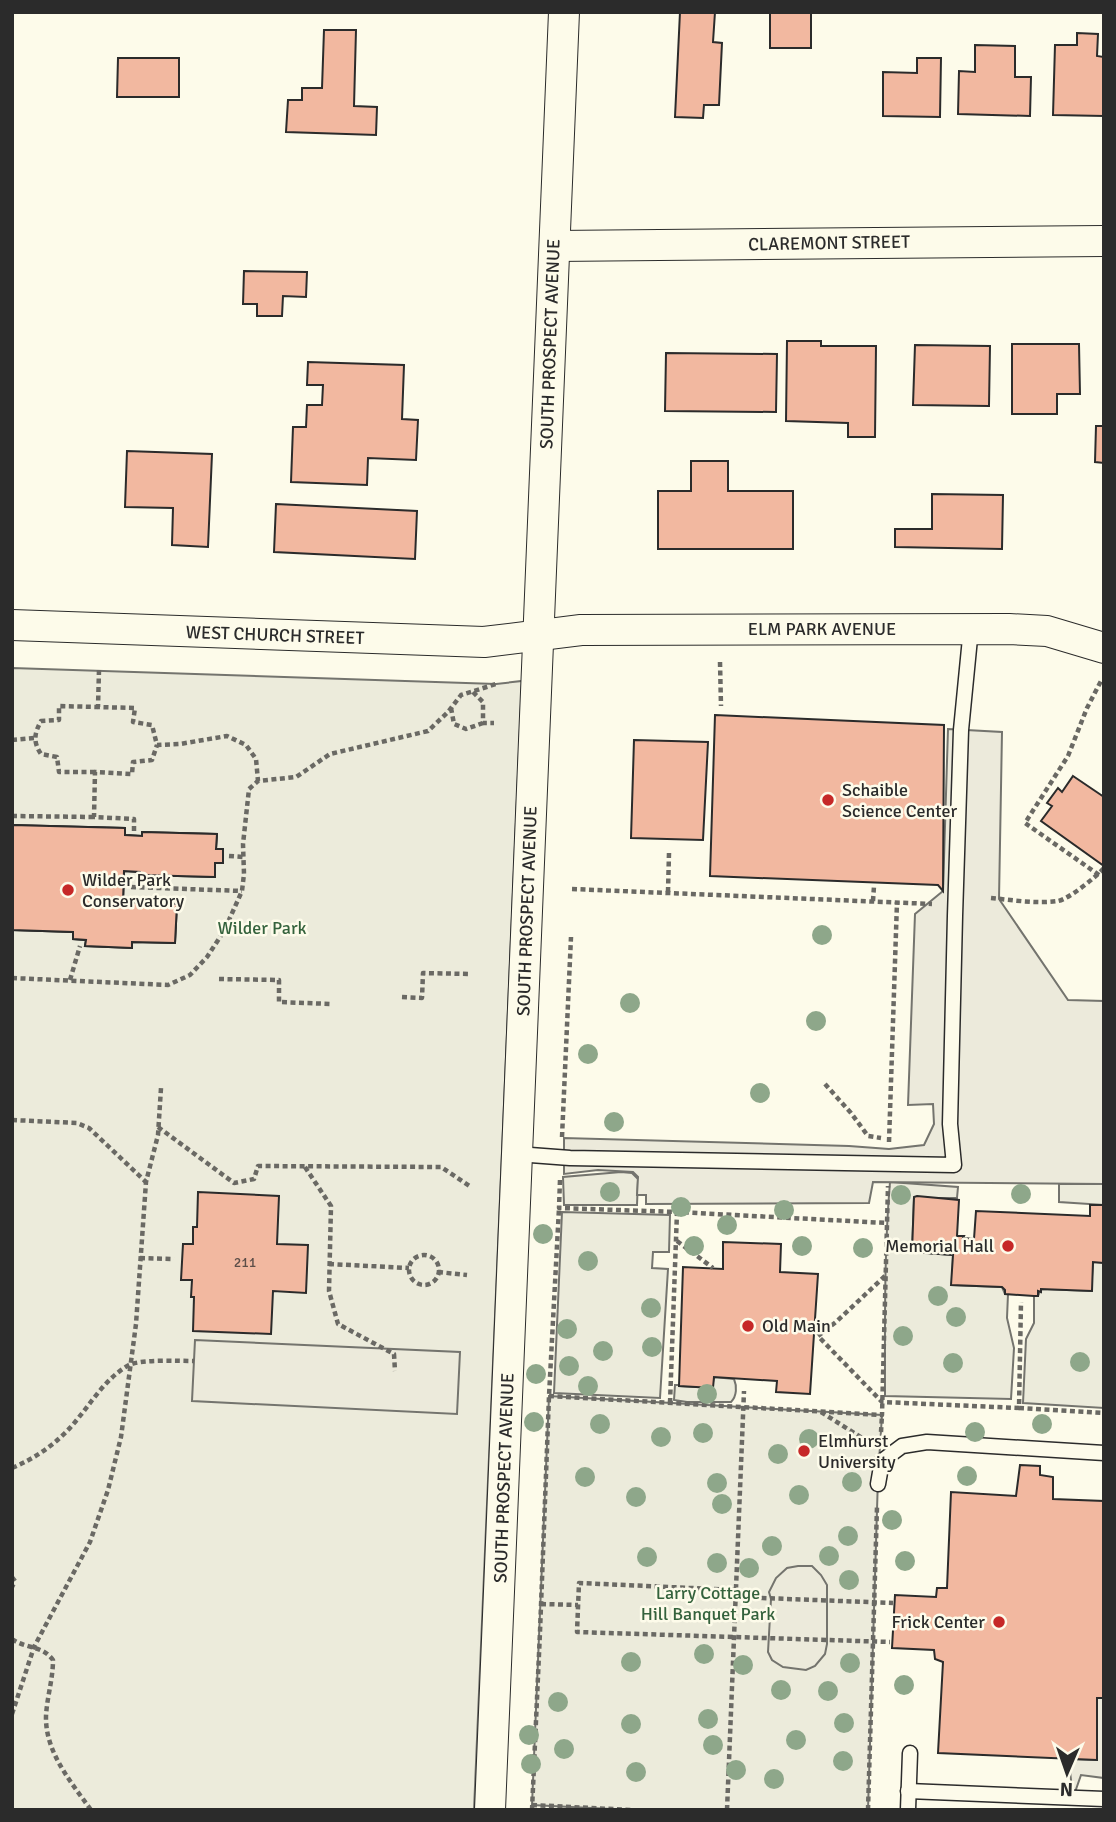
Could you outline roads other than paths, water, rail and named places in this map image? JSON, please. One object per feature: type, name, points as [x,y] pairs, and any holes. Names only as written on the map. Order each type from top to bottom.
[{"type":"street","name":"SOUTH PROSPECT AVENUE","points":[[490,1810],[564,12]]},
{"type":"street","name":"CLAREMONT STREET","points":[[555,246],[1104,241]]},
{"type":"street","name":"WEST CHURCH STREET","points":[[12,625],[484,642],[538,635]]},
{"type":"street","name":"ELM PARK AVENUE","points":[[538,635],[581,630],[971,628],[1047,631],[1104,648]]},
{"type":"lane","points":[[517,1154],[561,1158],[954,1165],[950,1124],[955,916],[961,730],[971,628]]},
{"type":"lane","points":[[878,1484],[882,1461],[901,1446],[927,1442],[1104,1453]]},
{"type":"lane","points":[[908,1810],[910,1753]]},
{"type":"lane","points":[[908,1791],[1104,1799]]},
{"type":"place","name":"Schaible Science Center","points":[[828,800]]},
{"type":"place","name":"Wilder Park Conservatory","points":[[68,890]]},
{"type":"place","name":"Memorial Hall","points":[[1008,1246]]},
{"type":"place","name":"Old Main","points":[[748,1326]]},
{"type":"place","name":"Elmhurst University","points":[[804,1451]]},
{"type":"place","name":"Frick Center","points":[[999,1622]]},
{"type":"park label","name":"Wilder Park","points":[[262,928]]},
{"type":"park label","name":"Larry Cottage Hill Banquet Park","points":[[708,1603]]}]
